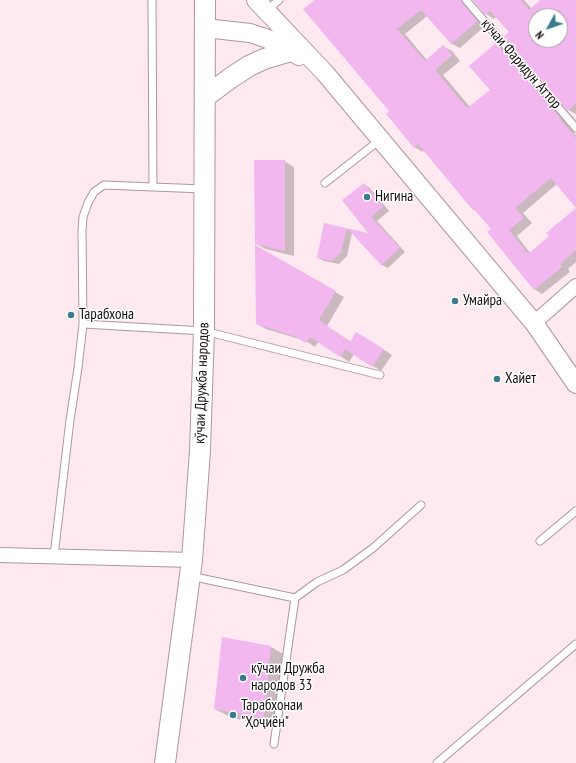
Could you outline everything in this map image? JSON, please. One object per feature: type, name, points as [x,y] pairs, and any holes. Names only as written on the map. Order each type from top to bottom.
[{"type":"main road","name":"кӯчаи Дружба народов","points":[[165,763],[191,568],[200,451],[204,331],[205,0]]},
{"type":"main road","points":[[204,97],[232,77],[264,58],[291,51]]},
{"type":"street","points":[[267,4],[534,323],[576,384]]},
{"type":"street","points":[[205,28],[250,33],[268,39],[291,51],[325,74]]},
{"type":"street","points":[[534,323],[576,286]]},
{"type":"street","points":[[0,555],[54,556],[191,568]]},
{"type":"lane","points":[[152,0],[153,187]]},
{"type":"lane","name":"кӯчаи Фаридун Аттор","points":[[466,0],[576,128]]},
{"type":"lane","points":[[325,184],[381,139]]},
{"type":"lane","points":[[54,556],[83,324],[82,231],[83,217],[88,203],[94,192],[104,185],[204,189]]},
{"type":"lane","points":[[83,324],[204,331],[380,375]]},
{"type":"lane","points":[[274,744],[295,598],[317,582],[343,570],[373,548],[421,506]]},
{"type":"lane","points":[[540,541],[576,511]]},
{"type":"lane","points":[[191,568],[295,598]]},
{"type":"lane","points":[[437,763],[576,644]]},
{"type":"building","points":[[315,0],[461,0],[478,21],[451,44],[421,10],[397,29],[425,61],[443,45],[452,55],[435,70],[467,108],[490,90],[469,66],[496,43],[560,117],[559,118],[576,138],[576,208],[576,250],[560,264],[562,267],[534,290],[487,232],[491,229],[473,208],[472,209],[418,144],[414,148],[386,114],[389,111],[303,9]],"holes":[[[551,178],[576,208],[546,233],[549,236],[528,254],[509,230],[524,218],[515,208]]]},
{"type":"building","points":[[473,0],[521,0],[528,9],[528,48],[568,48],[568,8],[531,8],[540,0],[576,0],[576,103],[568,111],[504,36],[509,32],[490,11],[485,15]]},
{"type":"building","points":[[254,160],[285,160],[285,251],[255,244]]},
{"type":"building","points":[[364,183],[383,207],[371,217],[400,248],[381,265],[347,228],[368,233],[342,200]]},
{"type":"building","points":[[324,223],[347,228],[341,252],[332,261],[317,258]]},
{"type":"building","points":[[255,245],[336,291],[319,320],[350,342],[356,332],[384,349],[372,367],[345,349],[340,357],[310,337],[306,343],[296,337],[256,324]]},
{"type":"building","name":"кӯчаи Дружба народов 33","points":[[222,637],[271,646],[264,718],[214,709]]},
{"type":"place","name":"Нигина","points":[[367,197]]},
{"type":"place","name":"Умайра","points":[[455,301]]},
{"type":"place","name":"Тарабхона","points":[[71,315]]},
{"type":"place","name":"Хайет","points":[[497,379]]},
{"type":"place","name":"кӯчаи Дружба народов 33","points":[[243,678]]},
{"type":"place","name":"Тарабхонаи \"Ҳоҷиён\"","points":[[233,715]]}]
